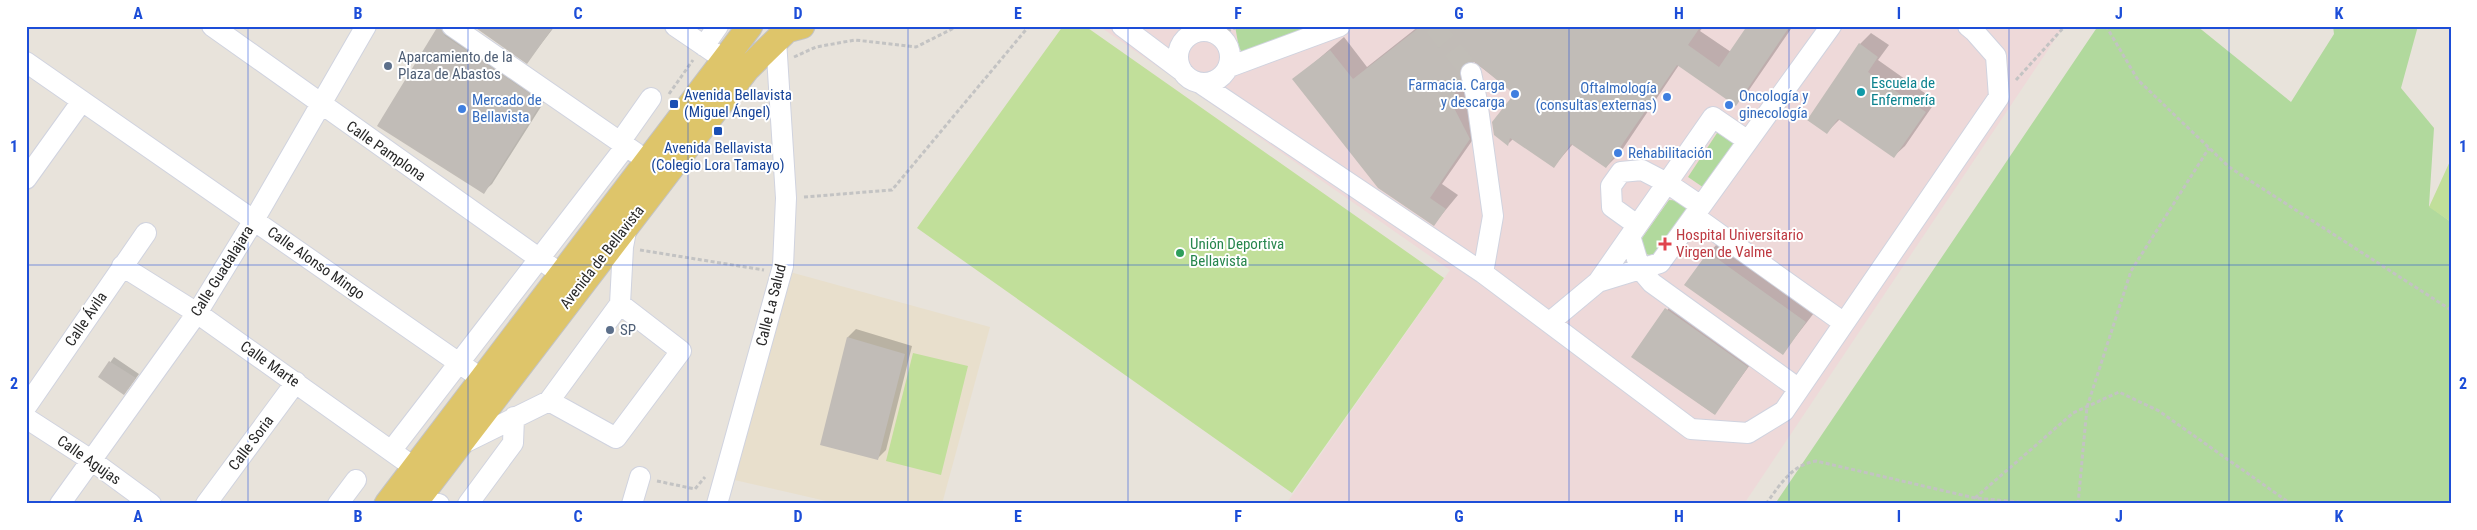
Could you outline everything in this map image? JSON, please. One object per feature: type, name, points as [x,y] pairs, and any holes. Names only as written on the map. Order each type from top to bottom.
[{"type":"main road","name":"Avenida de Bellavista","points":[[387,504],[561,274],[631,150],[725,60],[750,26]]},
{"type":"main road","name":"Avenida de Bellavista","points":[[423,502],[460,445],[635,233],[747,69],[777,52],[787,30],[802,26]]},
{"type":"street","name":"Calle Pamplona","points":[[212,26],[561,274]]},
{"type":"street","name":"Calle Guadalajara","points":[[60,504],[197,313],[254,220],[366,26]]},
{"type":"street","points":[[452,26],[631,150],[651,98]]},
{"type":"street","points":[[675,26],[725,60]]},
{"type":"street","points":[[704,46],[718,26]]},
{"type":"street","points":[[1122,26],[1193,80],[1200,82],[1483,273],[1691,429],[1748,433],[1784,411],[1999,97],[1996,56],[1968,26]]},
{"type":"street","points":[[1229,67],[1340,26]]},
{"type":"street","points":[[1598,282],[1660,263],[1831,26]]},
{"type":"street","points":[[1182,71],[1178,54],[1185,38],[1201,30],[1228,29],[1228,45],[1231,60],[1229,67],[1217,80],[1200,82]]},
{"type":"street","name":"Calle La Salud","points":[[711,492],[784,266],[786,198],[777,52]]},
{"type":"street","name":"Calle Alonso Mingo","points":[[26,62],[482,379]]},
{"type":"street","points":[[1470,73],[1477,101],[1493,216],[1483,273]]},
{"type":"street","points":[[26,179],[82,101]]},
{"type":"street","points":[[1550,322],[1598,282],[1713,117],[1748,140]]},
{"type":"street","name":"Avenida de Bellavista","points":[[391,451],[539,259],[631,150]]},
{"type":"street","points":[[1799,389],[1652,283],[1640,269],[1634,231],[1612,207],[1611,186],[1621,172],[1642,170],[1667,183],[1698,211],[1844,323]]},
{"type":"street","name":"Calle Ávila","points":[[26,407],[146,233]]},
{"type":"street","points":[[460,445],[514,416],[549,401],[620,304],[623,247],[635,233]]},
{"type":"street","name":"Calle Marte","points":[[122,266],[197,313],[415,468]]},
{"type":"street","points":[[549,401],[616,438],[682,351],[620,304]]},
{"type":"street","name":"Calle Soria","points":[[206,504],[296,382]]},
{"type":"street","points":[[468,504],[513,442],[514,416]]},
{"type":"street","name":"Calle Agujas","points":[[26,418],[91,460],[151,504]]},
{"type":"street","points":[[632,504],[640,477]]},
{"type":"street","points":[[338,504],[356,480]]},
{"type":"path","points":[[777,52],[855,40],[916,47],[958,26]]},
{"type":"path","points":[[786,198],[892,190],[1029,26]]},
{"type":"path","points":[[1999,97],[2065,26]]},
{"type":"path","points":[[2106,26],[2138,80],[2229,167],[2451,310]]},
{"type":"path","points":[[2078,504],[2087,407],[2131,271],[2209,148]]},
{"type":"path","points":[[635,233],[637,249],[771,271]]},
{"type":"path","points":[[1975,498],[1995,478],[2072,414],[2120,392],[2159,411],[2291,504]]},
{"type":"path","points":[[1766,504],[1791,472],[1807,463],[1816,461],[1975,498],[2041,504]]},
{"type":"path","points":[[640,477],[711,492]]},
{"type":"shaded area","name":"Hospital Universitario Virgen de Valme","points":[[1099,26],[2064,26],[1744,504],[1286,504],[1450,270]]},
{"type":"shaded area","points":[[771,271],[790,272],[990,327],[942,504],[839,504],[730,479]]},
{"type":"green space","name":"Unión Deportiva Bellavista","points":[[1063,26],[1085,26],[1444,278],[1292,493],[917,228]]},
{"type":"green space","points":[[1235,26],[1340,26],[1248,60],[1239,48]]},
{"type":"green space","points":[[2098,26],[2197,26],[2291,102],[2334,34],[2333,26],[2418,26],[2401,88],[2434,128],[2429,206],[2451,222],[2451,504],[1775,504]]},
{"type":"green space","points":[[1719,130],[1739,143],[1707,190],[1688,177]]},
{"type":"green space","points":[[2451,159],[2451,222],[2429,207]]},
{"type":"green space","points":[[1669,200],[1683,201],[1689,215],[1657,257],[1646,254],[1640,241]]},
{"type":"green space","points":[[913,353],[968,366],[941,475],[886,461]]},
{"type":"building","name":"Mercado de Bellavista","points":[[438,26],[440,26],[445,36],[542,102],[484,194],[377,126]]},
{"type":"building","points":[[473,26],[554,26],[527,64]]},
{"type":"building","points":[[1421,26],[1701,26],[1688,45],[1719,67],[1747,26],[1790,26],[1736,106],[1677,65],[1606,168],[1571,144],[1554,168],[1510,138],[1508,146],[1494,135],[1492,122],[1514,94],[1475,62],[1463,64],[1460,70],[1461,85],[1450,100],[1470,139],[1430,198],[1446,209],[1434,226],[1378,188],[1292,79],[1330,50],[1353,79]]},
{"type":"building","name":"Escuela de Enfermería","points":[[1859,43],[1878,57],[1868,72],[1926,112],[1894,158],[1838,119],[1827,134],[1807,120]]},
{"type":"building","points":[[1708,252],[1806,322],[1783,355],[1684,285]]},
{"type":"building","points":[[1665,308],[1748,367],[1715,415],[1631,357]]},
{"type":"building","points":[[847,337],[905,354],[878,460],[820,445]]},
{"type":"building","points":[[109,361],[136,378],[124,395],[98,377]]},
{"type":"tunnel","points":[[1434,26],[1471,73]]},
{"type":"place","name":"Aparcamiento de la Plaza de Abastos","points":[[388,66]]},
{"type":"place","name":"Escuela de Enfermería","points":[[1861,92]]},
{"type":"place","name":"Farmacia. Carga y descarga","points":[[1515,94]]},
{"type":"place","name":"Oftalmología (consultas externas)","points":[[1667,97]]},
{"type":"place","name":"Avenida Bellavista (Miguel Ángel)","points":[[674,104]]},
{"type":"place","name":"Oncología y ginecología","points":[[1729,105]]},
{"type":"place","name":"Mercado de Bellavista","points":[[462,109]]},
{"type":"place","name":"Avenida Bellavista (Colegio Lora Tamayo)","points":[[718,131]]},
{"type":"place","name":"Rehabilitación","points":[[1618,153]]},
{"type":"place","name":"Hospital Universitario Virgen de Valme","points":[[1665,244]]},
{"type":"place","name":"Unión Deportiva Bellavista","points":[[1180,253]]},
{"type":"place","name":"SP","points":[[610,330]]}]
